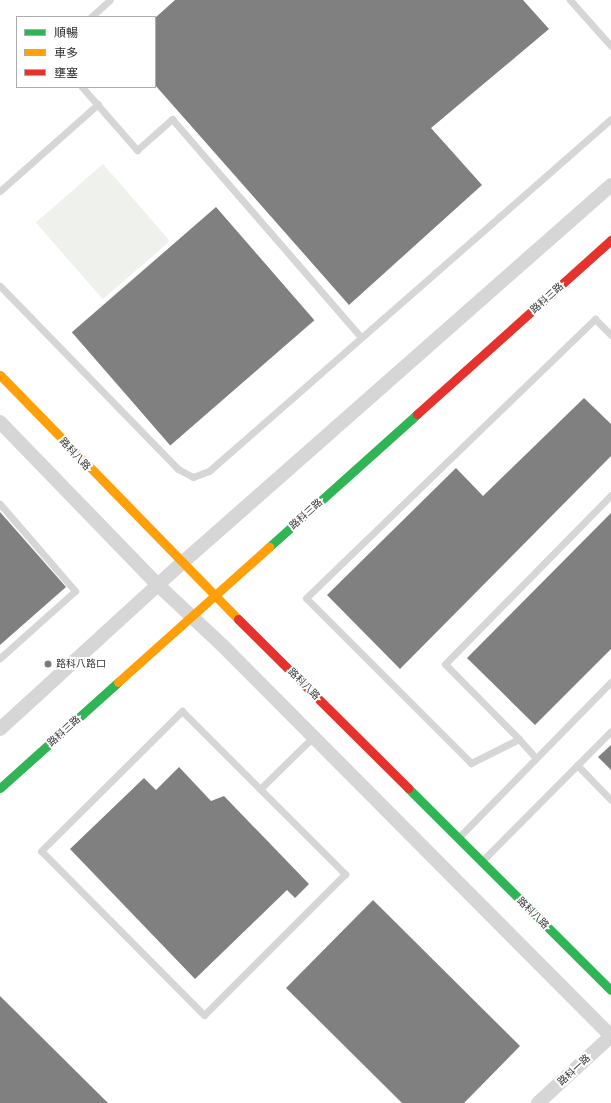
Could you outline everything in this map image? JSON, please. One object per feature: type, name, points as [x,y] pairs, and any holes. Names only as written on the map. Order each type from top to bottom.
[{"type":"street","points":[[0,729],[158,585],[611,186]]},
{"type":"street","name":"路科三路","points":[[0,788],[191,617],[213,594],[611,240]]},
{"type":"street","name":"路科八路","points":[[0,375],[182,564],[611,990]]},
{"type":"street","points":[[0,422],[158,585],[223,646],[611,1036]]},
{"type":"street","name":"路科一路","points":[[538,1103],[611,1036]]},
{"type":"lane","points":[[92,16],[110,0]]},
{"type":"lane","points":[[570,0],[611,46]]},
{"type":"lane","points":[[83,88],[137,150],[172,119],[361,337]]},
{"type":"lane","points":[[0,191],[98,104]]},
{"type":"lane","points":[[0,286],[178,469],[192,476],[209,471],[611,119]]},
{"type":"lane","points":[[519,739],[470,763],[306,598],[595,319],[611,335]]},
{"type":"lane","points":[[535,756],[445,664],[611,495]]},
{"type":"lane","points":[[0,504],[75,591],[0,658]]},
{"type":"lane","points":[[458,838],[535,756],[611,682]]},
{"type":"lane","points":[[182,711],[260,789],[345,874],[204,1015],[41,851],[182,711]]},
{"type":"lane","points":[[482,861],[611,731]]},
{"type":"lane","points":[[260,789],[313,737]]},
{"type":"lane","points":[[577,765],[611,800]]},
{"type":"shaded area","points":[[103,164],[170,241],[103,299],[36,222]]},
{"type":"building","points":[[175,0],[523,0],[549,29],[431,128],[482,185],[349,305],[156,86],[156,17]]},
{"type":"building","points":[[216,207],[314,320],[170,446],[72,332]]},
{"type":"building","points":[[584,398],[611,424],[611,456],[400,669],[327,595],[456,468],[483,496]]},
{"type":"building","points":[[0,512],[66,587],[0,645]]},
{"type":"building","points":[[611,513],[611,649],[535,725],[467,658]]},
{"type":"building","points":[[611,745],[611,770],[598,757]]},
{"type":"building","points":[[179,767],[211,801],[224,796],[309,884],[295,898],[287,890],[195,979],[70,849],[144,778],[156,790]]},
{"type":"building","points":[[373,900],[520,1046],[464,1103],[402,1103],[286,988]]},
{"type":"building","points":[[0,996],[108,1103],[0,1103]]},
{"type":"traffic: fast","points":[[269,547],[417,414]]},
{"type":"traffic: fast","points":[[0,788],[118,682]]},
{"type":"traffic: fast","points":[[408,788],[611,990]]},
{"type":"traffic: slow","points":[[0,375],[238,619]]},
{"type":"traffic: slow","points":[[118,682],[269,547]]},
{"type":"traffic: jam","points":[[417,414],[611,240]]},
{"type":"traffic: jam","points":[[238,619],[408,788]]},
{"type":"place","name":"路科八路口","points":[[48,664]]}]
